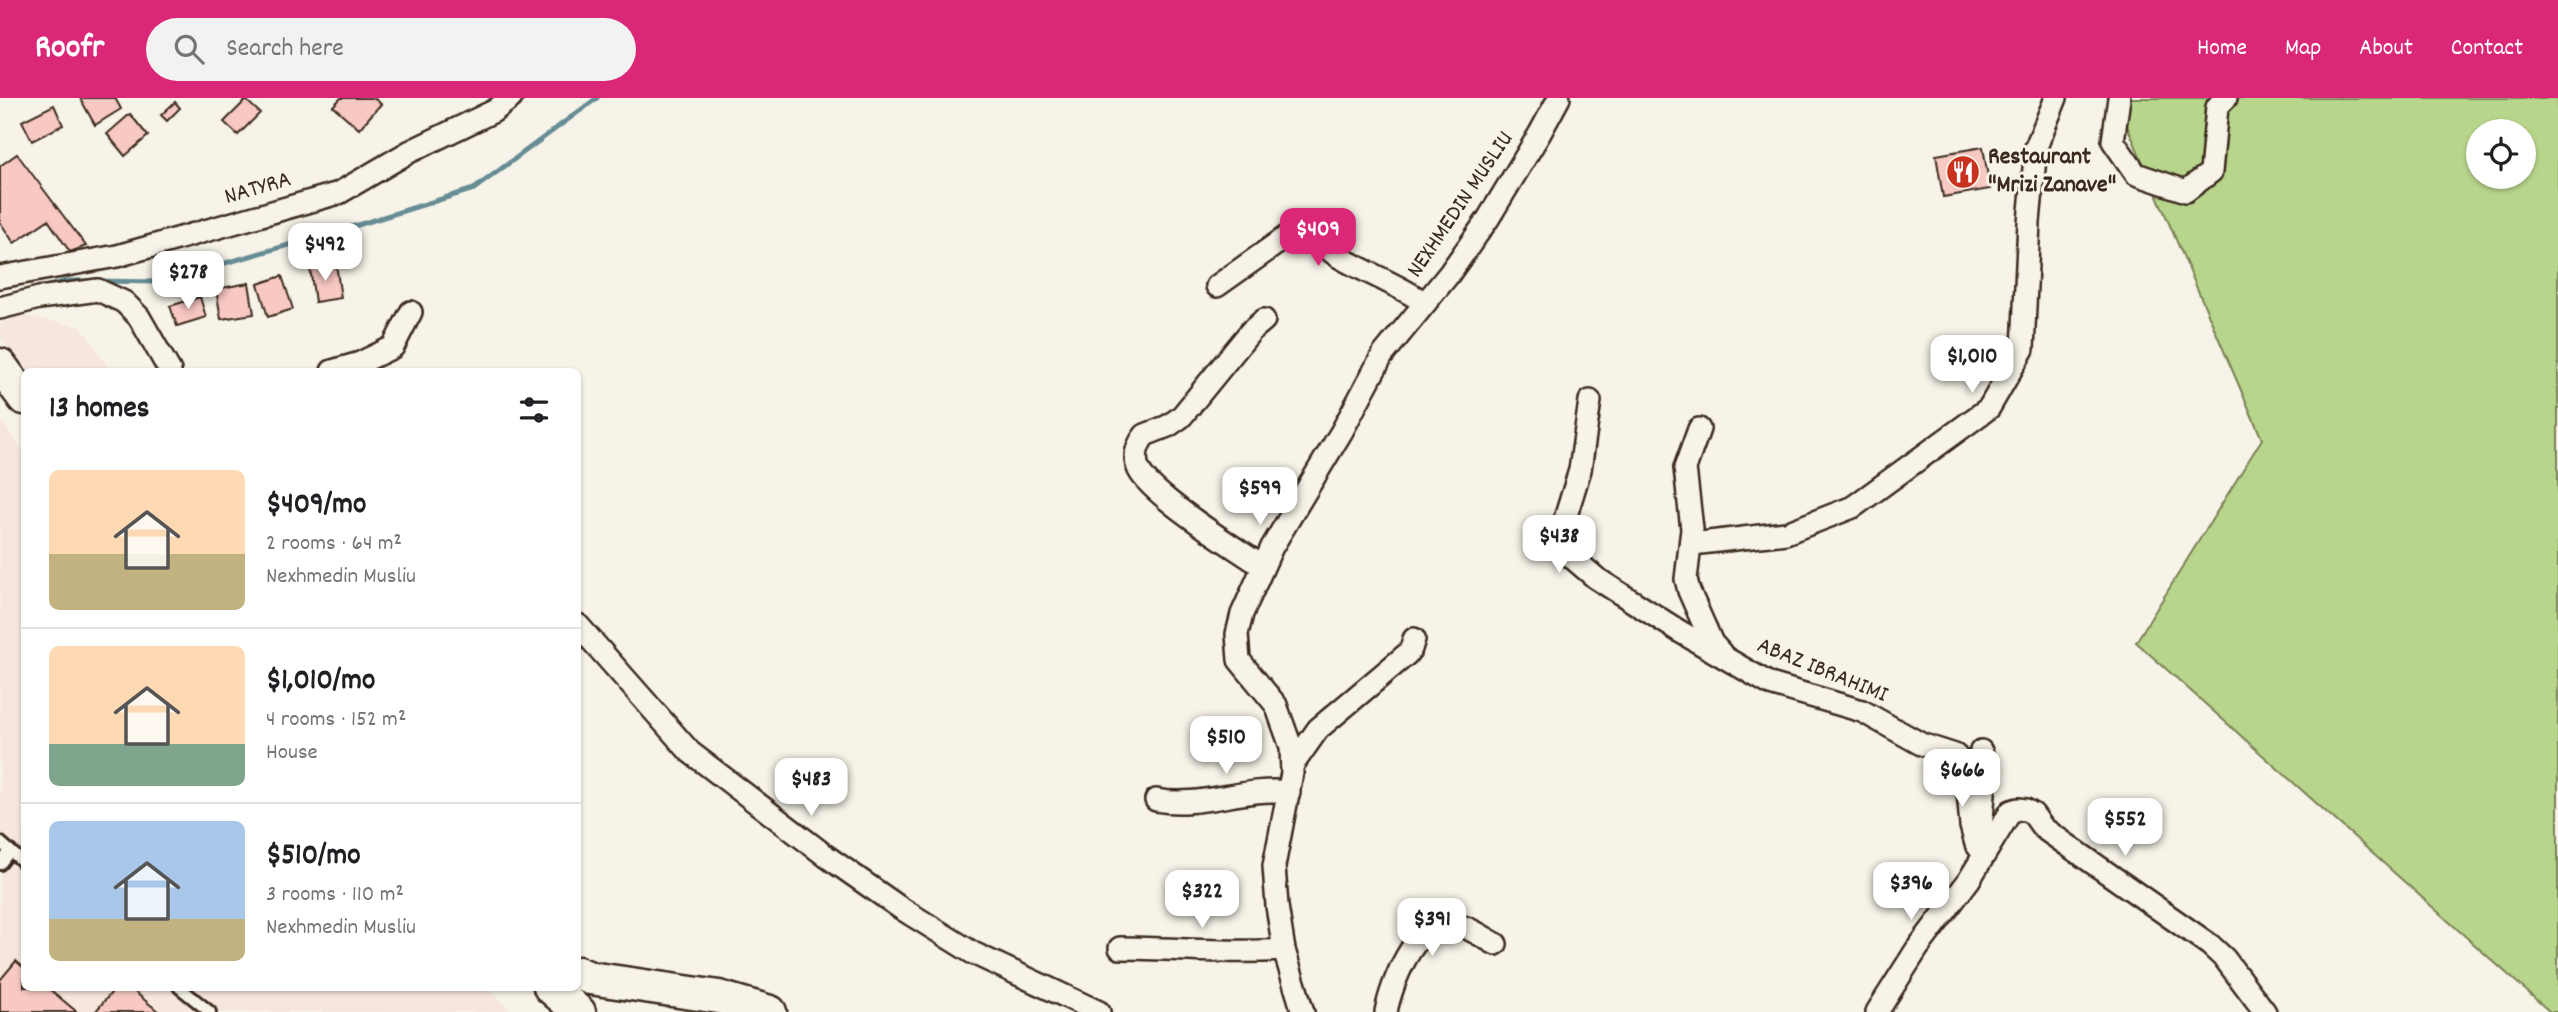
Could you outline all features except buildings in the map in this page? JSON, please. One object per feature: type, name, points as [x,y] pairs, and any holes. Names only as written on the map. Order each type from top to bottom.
[{"type":"main road","points":[[0,365],[21,394]]},
{"type":"main road","points":[[581,985],[590,978],[719,997],[770,1012]]},
{"type":"street","name":"NATYRA","points":[[0,277],[117,256],[339,193],[409,152],[494,111],[511,98]]},
{"type":"street","name":"NEXHMEDIN MUSLIU","points":[[1303,1012],[1284,950],[1274,866],[1289,792],[1291,747],[1276,705],[1239,660],[1237,635],[1242,614],[1262,566],[1342,431],[1382,356],[1488,219],[1559,98]]},
{"type":"street","points":[[1692,544],[1786,533],[1853,507],[1989,408],[2024,349],[2029,222],[2036,147],[2056,98]]},
{"type":"street","points":[[2119,98],[2113,141],[2136,174],[2186,191],[2211,172],[2217,107],[2225,98]]},
{"type":"street","name":"NEXHMEDIN MUSLIU","points":[[1217,286],[1286,237],[1299,231],[1339,257],[1405,289],[1425,303]]},
{"type":"street","points":[[0,308],[38,298],[98,290],[124,302],[139,317],[168,368]]},
{"type":"street","points":[[342,368],[360,363],[393,347],[411,312]]},
{"type":"street","points":[[1262,566],[1189,515],[1150,483],[1140,472],[1136,452],[1145,435],[1168,426],[1181,417],[1251,331],[1264,320]]},
{"type":"street","name":"ABAZ IBRAHIMI","points":[[1590,401],[1580,470],[1562,535],[1569,555],[1596,578],[1770,684],[1862,711],[1921,744],[1955,755],[1966,767],[1971,826],[1976,844],[1984,855]]},
{"type":"street","name":"ABAZ IBRAHIMI","points":[[1699,429],[1685,468],[1692,544],[1686,579],[1689,592],[1712,643],[1724,658]]},
{"type":"street","points":[[581,628],[690,752],[826,856],[972,953],[1099,1012]]},
{"type":"street","name":"NEXHMEDIN MUSLIU","points":[[1292,766],[1318,729],[1407,654],[1414,639]]},
{"type":"street","points":[[1981,751],[1986,769],[1981,827],[1984,855]]},
{"type":"street","points":[[1156,800],[1200,800],[1257,790],[1289,792]]},
{"type":"street","points":[[1877,1012],[1917,949],[1969,880],[2011,811],[2026,810],[2033,814],[2043,828],[2210,945],[2225,959],[2265,1012]]},
{"type":"street","points":[[1386,1012],[1396,978],[1423,933],[1431,927],[1450,923],[1496,944]]},
{"type":"street","points":[[1120,948],[1176,948],[1224,953],[1284,950]]},
{"type":"lane","points":[[0,842],[21,860]]},
{"type":"lane","points":[[0,864],[10,851]]},
{"type":"lane","points":[[183,991],[209,1012]]},
{"type":"shaded area","points":[[16,314],[81,327],[109,368],[23,368],[0,337],[0,325]]},
{"type":"shaded area","points":[[0,419],[21,448],[21,991],[490,991],[512,1012],[0,1012]]},
{"type":"green space","points":[[2115,98],[2558,98],[2558,1012],[2550,1012],[2136,642],[2262,439]]},
{"type":"waterway","points":[[97,281],[158,282],[474,189],[597,98]]},
{"type":"waterway","points":[[42,288],[66,281],[88,281]]},
{"type":"place","name":"Restaurant \"Mrizi Zanave\"","points":[[1963,172]]}]
